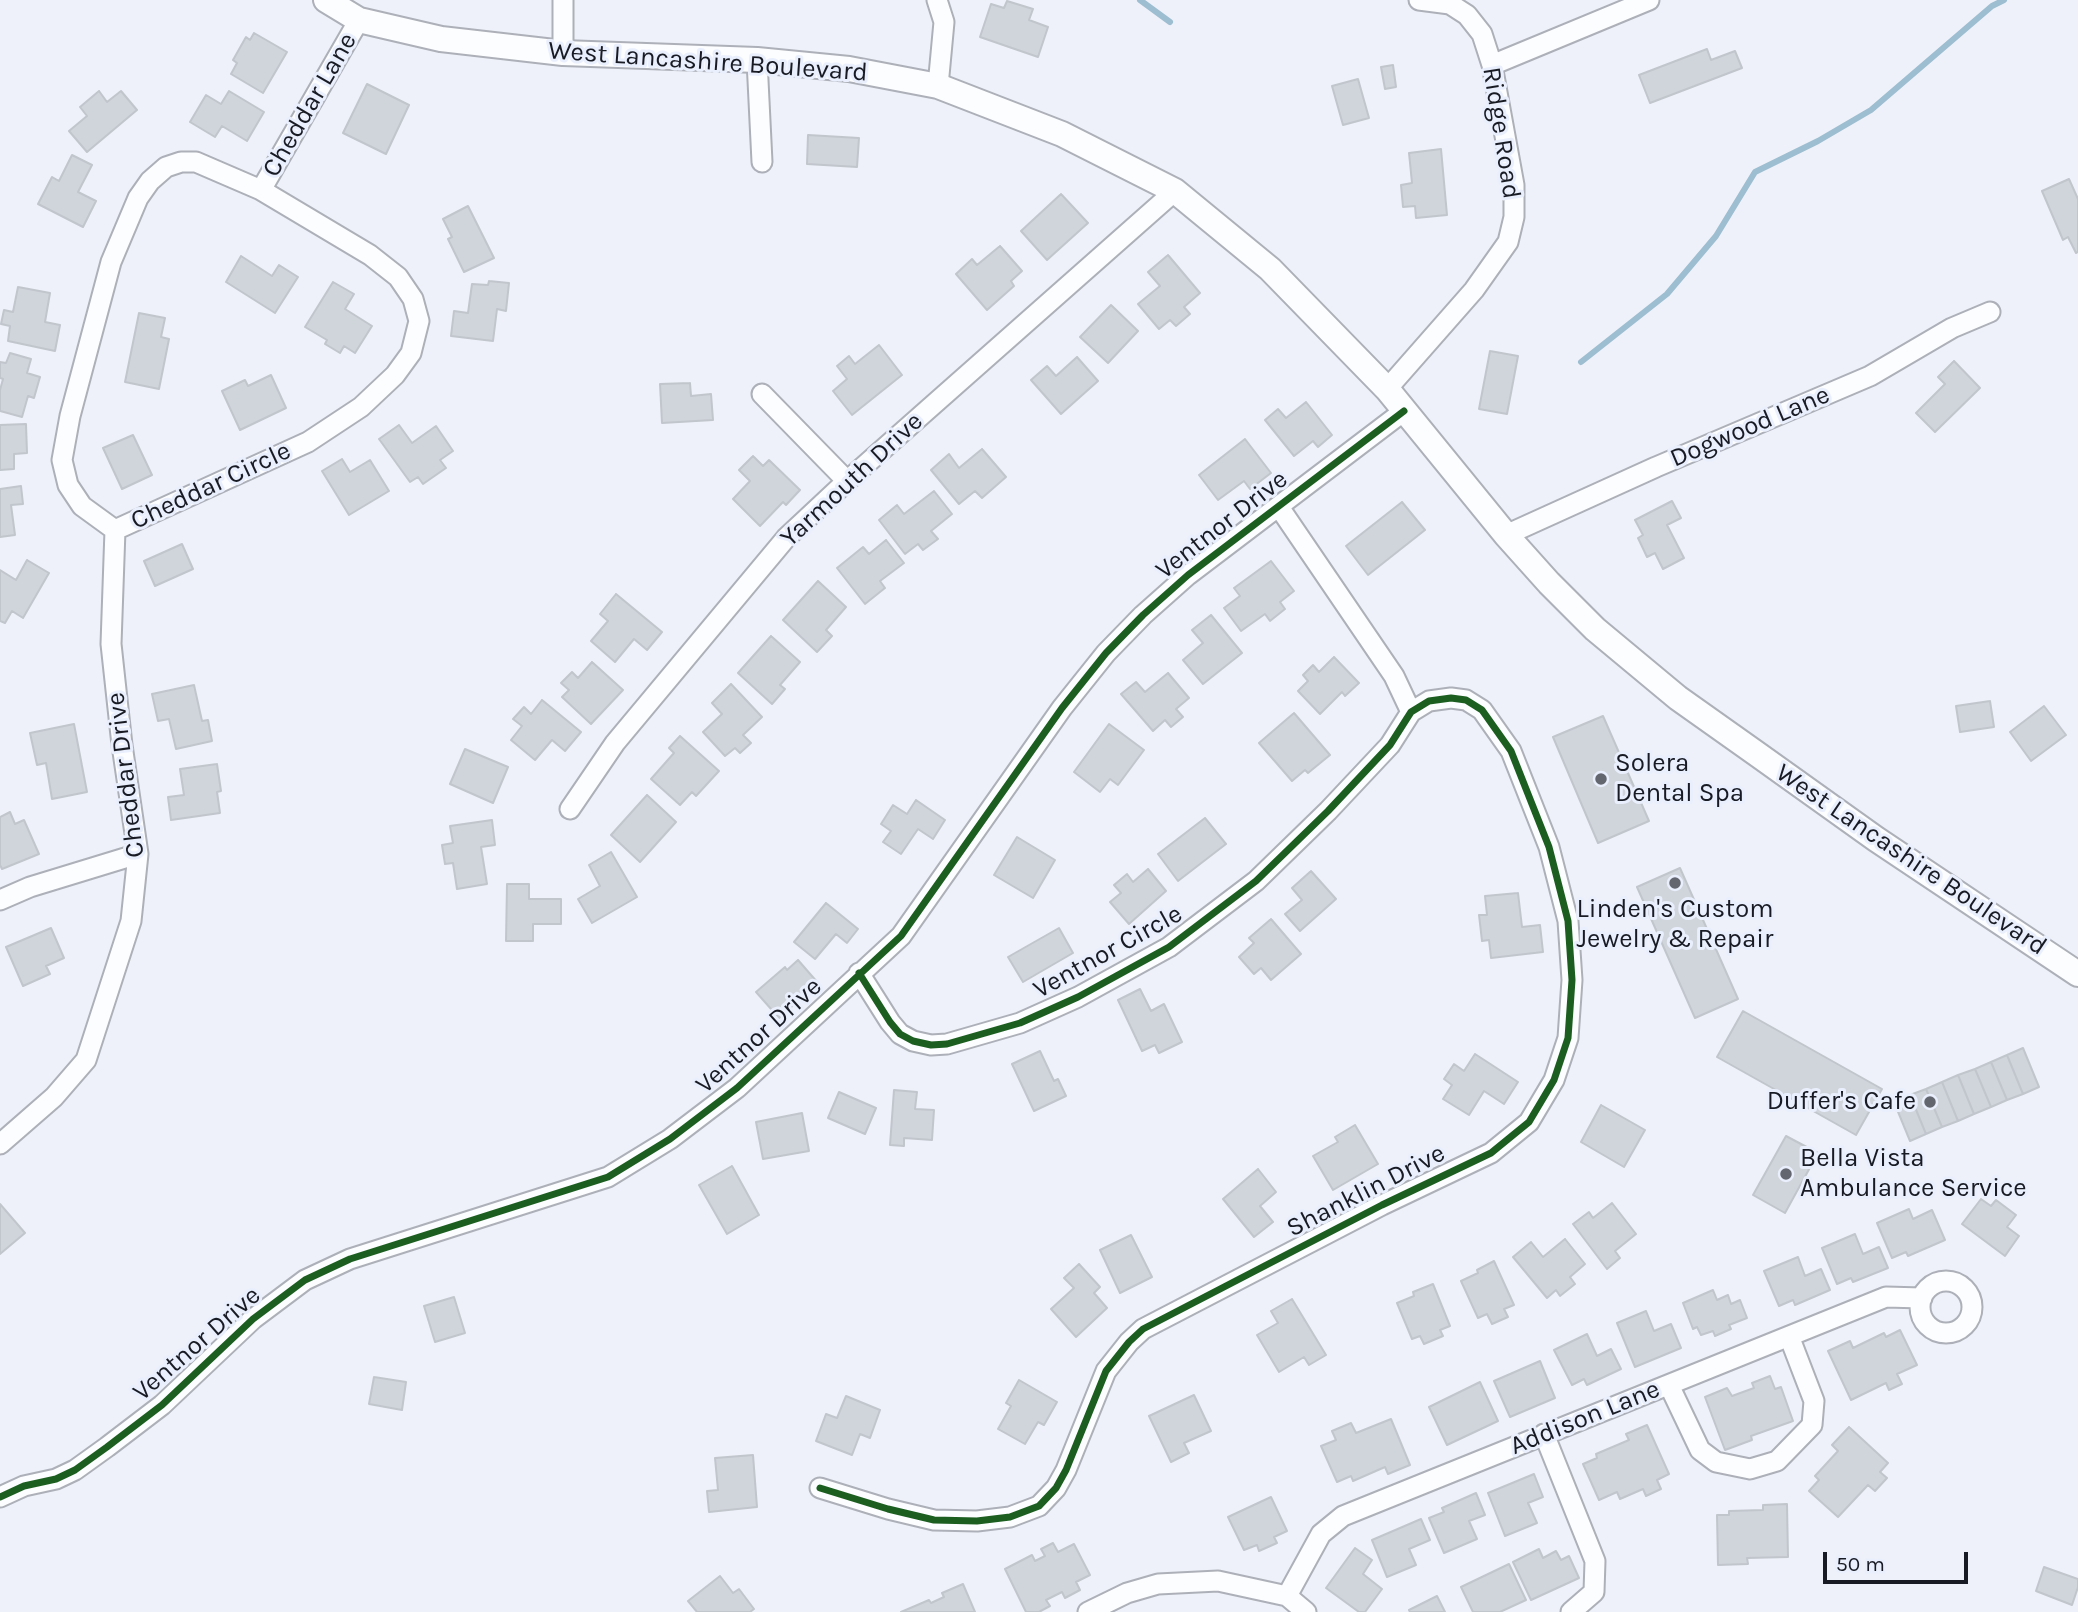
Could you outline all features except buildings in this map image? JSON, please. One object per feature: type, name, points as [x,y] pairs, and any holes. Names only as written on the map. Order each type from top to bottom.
[{"type":"main road","name":"West Lancashire Boulevard","points":[[326,0],[359,20],[441,39],[563,53],[757,61],[849,69],[938,86],[1062,134],[1175,191],[1270,269],[1387,389],[1506,535],[1595,629],[1678,698],[1875,839],[2078,974]]},
{"type":"street","points":[[563,53],[564,0]]},
{"type":"street","points":[[937,0],[944,22],[938,86]]},
{"type":"street","name":"Ridge Road","points":[[1387,389],[1474,290],[1508,242],[1514,217],[1514,185],[1492,65],[1482,34],[1467,15],[1450,4],[1419,0]]},
{"type":"street","points":[[1492,65],[1649,0]]},
{"type":"street","name":"Cheddar Lane","points":[[261,190],[359,20]]},
{"type":"street","points":[[757,61],[762,162]]},
{"type":"street","name":"Cheddar Circle","points":[[181,162],[196,162],[261,190],[370,255],[398,277],[413,299],[419,321],[411,353],[395,375],[361,407],[308,442],[115,530],[82,506],[68,485],[62,460],[69,416],[111,261],[138,198],[150,181],[166,167],[181,162]]},
{"type":"street","name":"Yarmouth Drive","points":[[570,809],[615,743],[786,538],[1175,191]]},
{"type":"street","name":"Dogwood Lane","points":[[1506,535],[1656,467],[1870,376],[1952,328],[1990,312]]},
{"type":"street","points":[[762,394],[847,481]]},
{"type":"street","name":"Ventnor Drive","points":[[0,1497],[24,1486],[57,1479],[107,1447],[162,1405],[253,1319],[305,1280],[350,1259],[595,1181],[618,1171],[670,1139],[737,1088],[901,936],[1062,708],[1106,653],[1143,614],[1188,575],[1404,411]]},
{"type":"street","points":[[1279,507],[1394,676],[1411,712]]},
{"type":"street","name":"Cheddar Drive","points":[[0,1144],[54,1097],[86,1060],[131,921],[138,854],[111,644],[115,530]]},
{"type":"street","name":"Shanklin Drive","points":[[820,1488],[934,1520],[977,1521],[1010,1517],[1039,1506],[1056,1488],[1066,1470],[1106,1371],[1143,1329],[1382,1205],[1491,1153],[1529,1122],[1554,1080],[1568,1038],[1571,1010],[1573,980],[1568,921],[1549,847],[1511,751],[1482,710],[1466,700],[1451,698],[1429,701],[1411,712]]},
{"type":"street","name":"Ventnor Circle","points":[[859,973],[890,1022],[901,1034],[913,1041],[931,1045],[947,1044],[1020,1023],[1078,997],[1169,947],[1256,881],[1390,746],[1411,712]]},
{"type":"street","points":[[0,900],[30,887],[138,854]]},
{"type":"street","name":"Addison Lane","points":[[1287,1595],[1321,1534],[1343,1516],[1886,1297],[1922,1297]]},
{"type":"street","points":[[1669,1385],[1700,1450],[1716,1462],[1750,1469],[1777,1461],[1812,1425],[1814,1401],[1789,1336]]},
{"type":"street","points":[[1544,1434],[1595,1561],[1594,1592],[1571,1612]]},
{"type":"street","points":[[1088,1612],[1127,1593],[1158,1584],[1218,1581],[1287,1595],[1306,1612]]},
{"type":"waterway","points":[[1140,0],[1170,22]]},
{"type":"waterway","points":[[1581,362],[1667,294],[1716,236],[1755,172],[1818,141],[1871,110],[1992,6],[2004,0]]},
{"type":"cycle path","points":[[0,1497],[24,1486],[56,1479],[75,1470],[162,1405],[253,1319],[305,1280],[350,1259],[608,1177],[670,1139],[737,1088],[901,936],[1062,708],[1106,653],[1143,615],[1188,575],[1404,411]]},
{"type":"cycle path","points":[[820,1488],[934,1520],[977,1521],[1010,1517],[1039,1506],[1056,1488],[1066,1470],[1106,1371],[1143,1329],[1382,1205],[1491,1153],[1529,1122],[1554,1080],[1568,1038],[1572,980],[1568,921],[1549,847],[1511,751],[1482,710],[1466,700],[1451,698],[1429,701],[1411,712],[1390,745],[1328,811],[1256,881],[1169,947],[1078,997],[1020,1023],[947,1044],[931,1045],[913,1041],[900,1034],[859,973]]},
{"type":"place","name":"Solera Dental Spa","points":[[1601,779]]},
{"type":"place","name":"Linden's Custom Jewelry & Repair","points":[[1675,883]]},
{"type":"place","name":"Duffer's Cafe","points":[[1930,1102]]},
{"type":"place","name":"Bella Vista Ambulance Service","points":[[1786,1174]]}]
